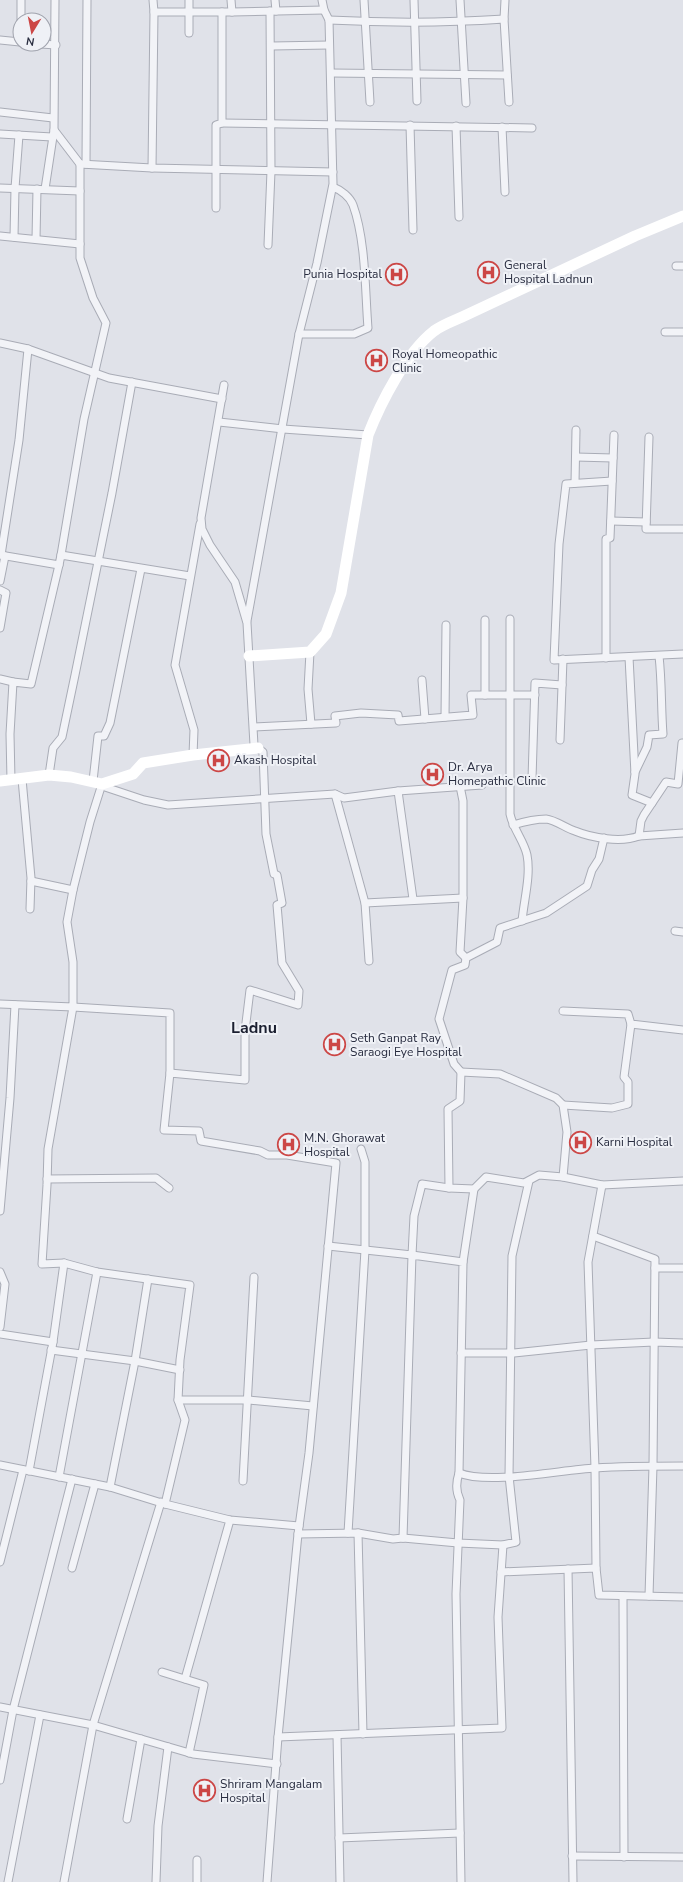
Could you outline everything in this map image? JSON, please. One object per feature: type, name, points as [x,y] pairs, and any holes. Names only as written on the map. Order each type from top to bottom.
[{"type":"street","points":[[21,0],[21,12]]},
{"type":"street","points":[[45,189],[53,134],[52,118],[56,45],[55,0]]},
{"type":"street","points":[[0,679],[31,684],[59,565],[84,419],[106,323],[93,298],[80,258],[80,191],[83,164],[88,0]]},
{"type":"street","points":[[152,168],[153,0]]},
{"type":"street","points":[[189,0],[189,33]]},
{"type":"street","points":[[231,0],[232,12]]},
{"type":"street","points":[[268,245],[271,171],[273,11],[275,0]]},
{"type":"street","points":[[247,624],[299,334],[317,263],[333,187],[329,20],[324,10],[322,0]]},
{"type":"street","points":[[364,0],[370,102]]},
{"type":"street","points":[[414,0],[416,22],[417,101]]},
{"type":"street","points":[[460,0],[466,102]]},
{"type":"street","points":[[505,0],[504,19],[509,102]]},
{"type":"street","points":[[154,12],[324,10]]},
{"type":"street","points":[[222,12],[222,123]]},
{"type":"street","points":[[329,20],[416,22],[504,19]]},
{"type":"street","points":[[0,40],[12,41]]},
{"type":"street","points":[[52,45],[56,45]]},
{"type":"street","points":[[272,46],[329,45]]},
{"type":"street","points":[[331,73],[507,75]]},
{"type":"street","points":[[0,112],[52,118]]},
{"type":"street","points":[[216,208],[216,125],[222,123],[532,128]]},
{"type":"street","points":[[410,125],[413,230]]},
{"type":"street","points":[[456,126],[459,216]]},
{"type":"street","points":[[502,127],[505,192]]},
{"type":"street","points":[[0,134],[53,134],[83,164],[152,168],[333,172]]},
{"type":"street","points":[[14,237],[14,188],[19,135]]},
{"type":"street","points":[[299,334],[354,334],[368,328],[360,235],[352,204],[341,190],[333,187]]},
{"type":"street","points":[[0,188],[80,191]]},
{"type":"street","points":[[36,240],[37,189]]},
{"type":"street","points":[[311,724],[308,689],[310,652],[326,634],[341,594],[368,435],[377,414],[411,354],[435,331],[635,236],[683,216]]},
{"type":"street","points":[[0,236],[80,244]]},
{"type":"street","points":[[665,332],[683,332]]},
{"type":"street","points":[[0,343],[28,349],[109,378],[222,399]]},
{"type":"street","points":[[0,581],[2,555],[19,440],[28,349]]},
{"type":"street","points":[[49,775],[53,748],[62,736],[99,562],[132,382]]},
{"type":"street","points":[[193,755],[194,730],[175,665],[219,422],[224,385]]},
{"type":"street","points":[[219,422],[283,429],[368,435]]},
{"type":"street","points":[[575,483],[576,430]]},
{"type":"street","points":[[606,658],[606,539],[610,538],[614,435]]},
{"type":"street","points":[[649,437],[646,529],[683,529]]},
{"type":"street","points":[[576,457],[613,458]]},
{"type":"street","points":[[612,480],[566,484],[559,544],[554,660],[683,654]]},
{"type":"street","points":[[170,1073],[244,1080],[245,1031],[250,990],[298,1005],[299,991],[282,963],[277,905],[282,903],[277,875],[274,874],[266,834],[263,752],[254,745],[247,624],[235,582],[210,545],[202,529],[201,518]]},
{"type":"street","points":[[611,521],[646,522]]},
{"type":"street","points":[[2,555],[59,565]]},
{"type":"street","points":[[61,555],[190,576]]},
{"type":"street","points":[[64,1882],[93,1725],[163,1503],[185,1420],[178,1400],[190,1285],[97,1272],[64,1263],[42,1264],[48,1149],[73,1007],[73,962],[67,922],[73,890],[99,784],[98,736],[104,736],[110,723],[141,569]]},
{"type":"street","points":[[0,590],[6,593],[0,628]]},
{"type":"street","points":[[510,619],[510,814],[512,825],[527,853],[528,866],[522,921]]},
{"type":"street","points":[[485,620],[485,695]]},
{"type":"street","points":[[445,717],[446,625]]},
{"type":"street","points":[[249,656],[310,652]]},
{"type":"street","points":[[635,774],[647,747],[649,735],[663,734],[660,703],[661,680],[659,656]]},
{"type":"street","points":[[629,657],[635,774],[632,795],[652,803]]},
{"type":"street","points":[[560,740],[562,660]]},
{"type":"street","points":[[422,680],[425,719]]},
{"type":"street","points":[[13,682],[10,734],[11,780],[31,881],[30,909]]},
{"type":"street","points":[[532,779],[535,683],[562,685]]},
{"type":"street","points":[[254,727],[336,723],[335,716],[361,713],[398,716],[399,721],[473,715],[471,695],[535,696]]},
{"type":"street","points":[[638,836],[641,821],[666,782],[678,784],[682,743]]},
{"type":"street","points":[[99,784],[133,774],[143,763],[193,755],[258,748]]},
{"type":"street","points":[[11,780],[49,775],[99,784],[144,800],[168,805],[265,797],[335,794],[344,798],[398,790],[482,785]]},
{"type":"street","points":[[460,786],[463,801],[463,898],[460,952],[466,958]]},
{"type":"street","points":[[398,790],[413,899]]},
{"type":"street","points":[[335,794],[365,903],[369,960]]},
{"type":"street","points":[[512,825],[529,820],[548,819],[577,832],[604,838],[632,839],[638,836],[683,833]]},
{"type":"street","points":[[466,958],[496,942],[500,928],[546,913],[587,886],[592,870],[599,859],[604,838]]},
{"type":"street","points":[[31,881],[73,890]]},
{"type":"street","points":[[365,903],[413,899],[463,898]]},
{"type":"street","points":[[674,931],[683,932]]},
{"type":"street","points":[[449,1188],[448,1109],[460,1101],[461,1072],[454,1064],[439,1019],[452,970],[465,965],[466,958]]},
{"type":"street","points":[[0,1004],[170,1013],[170,1073],[164,1130],[199,1131],[201,1141],[260,1151],[268,1155],[288,1155],[336,1163],[314,1406],[299,1530],[278,1737],[267,1882]]},
{"type":"street","points":[[0,1211],[10,1098],[15,1005]]},
{"type":"street","points":[[563,1011],[628,1014],[631,1024],[624,1077],[628,1082],[628,1104],[612,1108],[563,1105]]},
{"type":"street","points":[[631,1024],[683,1030]]},
{"type":"street","points":[[461,1072],[500,1074],[556,1098],[563,1105],[567,1132],[562,1177]]},
{"type":"street","points":[[348,1533],[365,1250],[365,1162],[361,1149]]},
{"type":"street","points":[[461,1882],[456,1594],[460,1500],[457,1494],[457,1480],[459,1474],[463,1262],[474,1189],[486,1177],[524,1183],[539,1175],[562,1177],[602,1185],[683,1181]]},
{"type":"street","points":[[47,1179],[156,1178],[169,1188]]},
{"type":"street","points":[[0,1465],[110,1487],[163,1503],[230,1520],[299,1530],[348,1533],[358,1532],[393,1539],[403,1538],[458,1544],[503,1545],[516,1542],[509,1476],[512,1256],[529,1181]]},
{"type":"street","points":[[403,1538],[414,1216],[422,1184],[449,1188],[474,1189]]},
{"type":"street","points":[[602,1185],[588,1262],[595,1468],[596,1568],[599,1595],[683,1597]]},
{"type":"street","points":[[593,1236],[655,1259],[653,1466],[649,1596]]},
{"type":"street","points":[[328,1246],[463,1262]]},
{"type":"street","points":[[0,1562],[26,1470],[53,1342],[64,1263]]},
{"type":"street","points":[[655,1268],[683,1268]]},
{"type":"street","points":[[0,1272],[5,1284],[0,1327]]},
{"type":"street","points":[[59,1477],[97,1272]]},
{"type":"street","points":[[243,1482],[249,1400],[254,1277]]},
{"type":"street","points":[[110,1487],[135,1361],[148,1279]]},
{"type":"street","points":[[0,1334],[53,1342]]},
{"type":"street","points":[[461,1353],[511,1353],[591,1345],[654,1342],[683,1343]]},
{"type":"street","points":[[51,1350],[135,1361],[180,1370]]},
{"type":"street","points":[[178,1400],[249,1400],[314,1406]]},
{"type":"street","points":[[459,1474],[469,1477],[509,1476],[595,1468],[683,1466]]},
{"type":"street","points":[[0,1780],[13,1710],[72,1479]]},
{"type":"street","points":[[72,1568],[94,1484]]},
{"type":"street","points":[[185,1679],[230,1520]]},
{"type":"street","points":[[358,1532],[363,1734]]},
{"type":"street","points":[[278,1737],[502,1728],[498,1617],[503,1545]]},
{"type":"street","points":[[502,1572],[596,1568]]},
{"type":"street","points":[[568,1569],[573,1882]]},
{"type":"street","points":[[623,1596],[624,1857]]},
{"type":"street","points":[[162,1672],[204,1685],[189,1753]]},
{"type":"street","points":[[0,1707],[40,1716],[93,1725],[189,1753],[277,1764]]},
{"type":"street","points":[[8,1882],[40,1716]]},
{"type":"street","points":[[337,1735],[340,1882]]},
{"type":"street","points":[[127,1819],[141,1739]]},
{"type":"street","points":[[156,1882],[158,1826],[168,1747]]},
{"type":"street","points":[[339,1838],[460,1833]]},
{"type":"street","points":[[572,1856],[683,1857]]},
{"type":"street","points":[[197,1860],[197,1882]]},
{"type":"place","name":"General Hospital Ladnun","points":[[489,272]]},
{"type":"place","name":"Punia Hospital","points":[[397,274]]},
{"type":"place","name":"Royal Homeopathic Clinic","points":[[376,361]]},
{"type":"place","name":"Akash Hospital","points":[[219,760]]},
{"type":"place","name":"Dr. Arya Homepathic Clinic","points":[[433,774]]},
{"type":"place","name":"Seth Ganpat Ray Saraogi Eye Hospital","points":[[334,1045]]},
{"type":"place","name":"Karni Hospital","points":[[581,1142]]},
{"type":"place","name":"M.N. Ghorawat Hospital","points":[[288,1145]]},
{"type":"place","name":"Shriram Mangalam Hospital","points":[[205,1791]]},
{"type":"district","name":"Ladnu","points":[[254,1027]]}]
